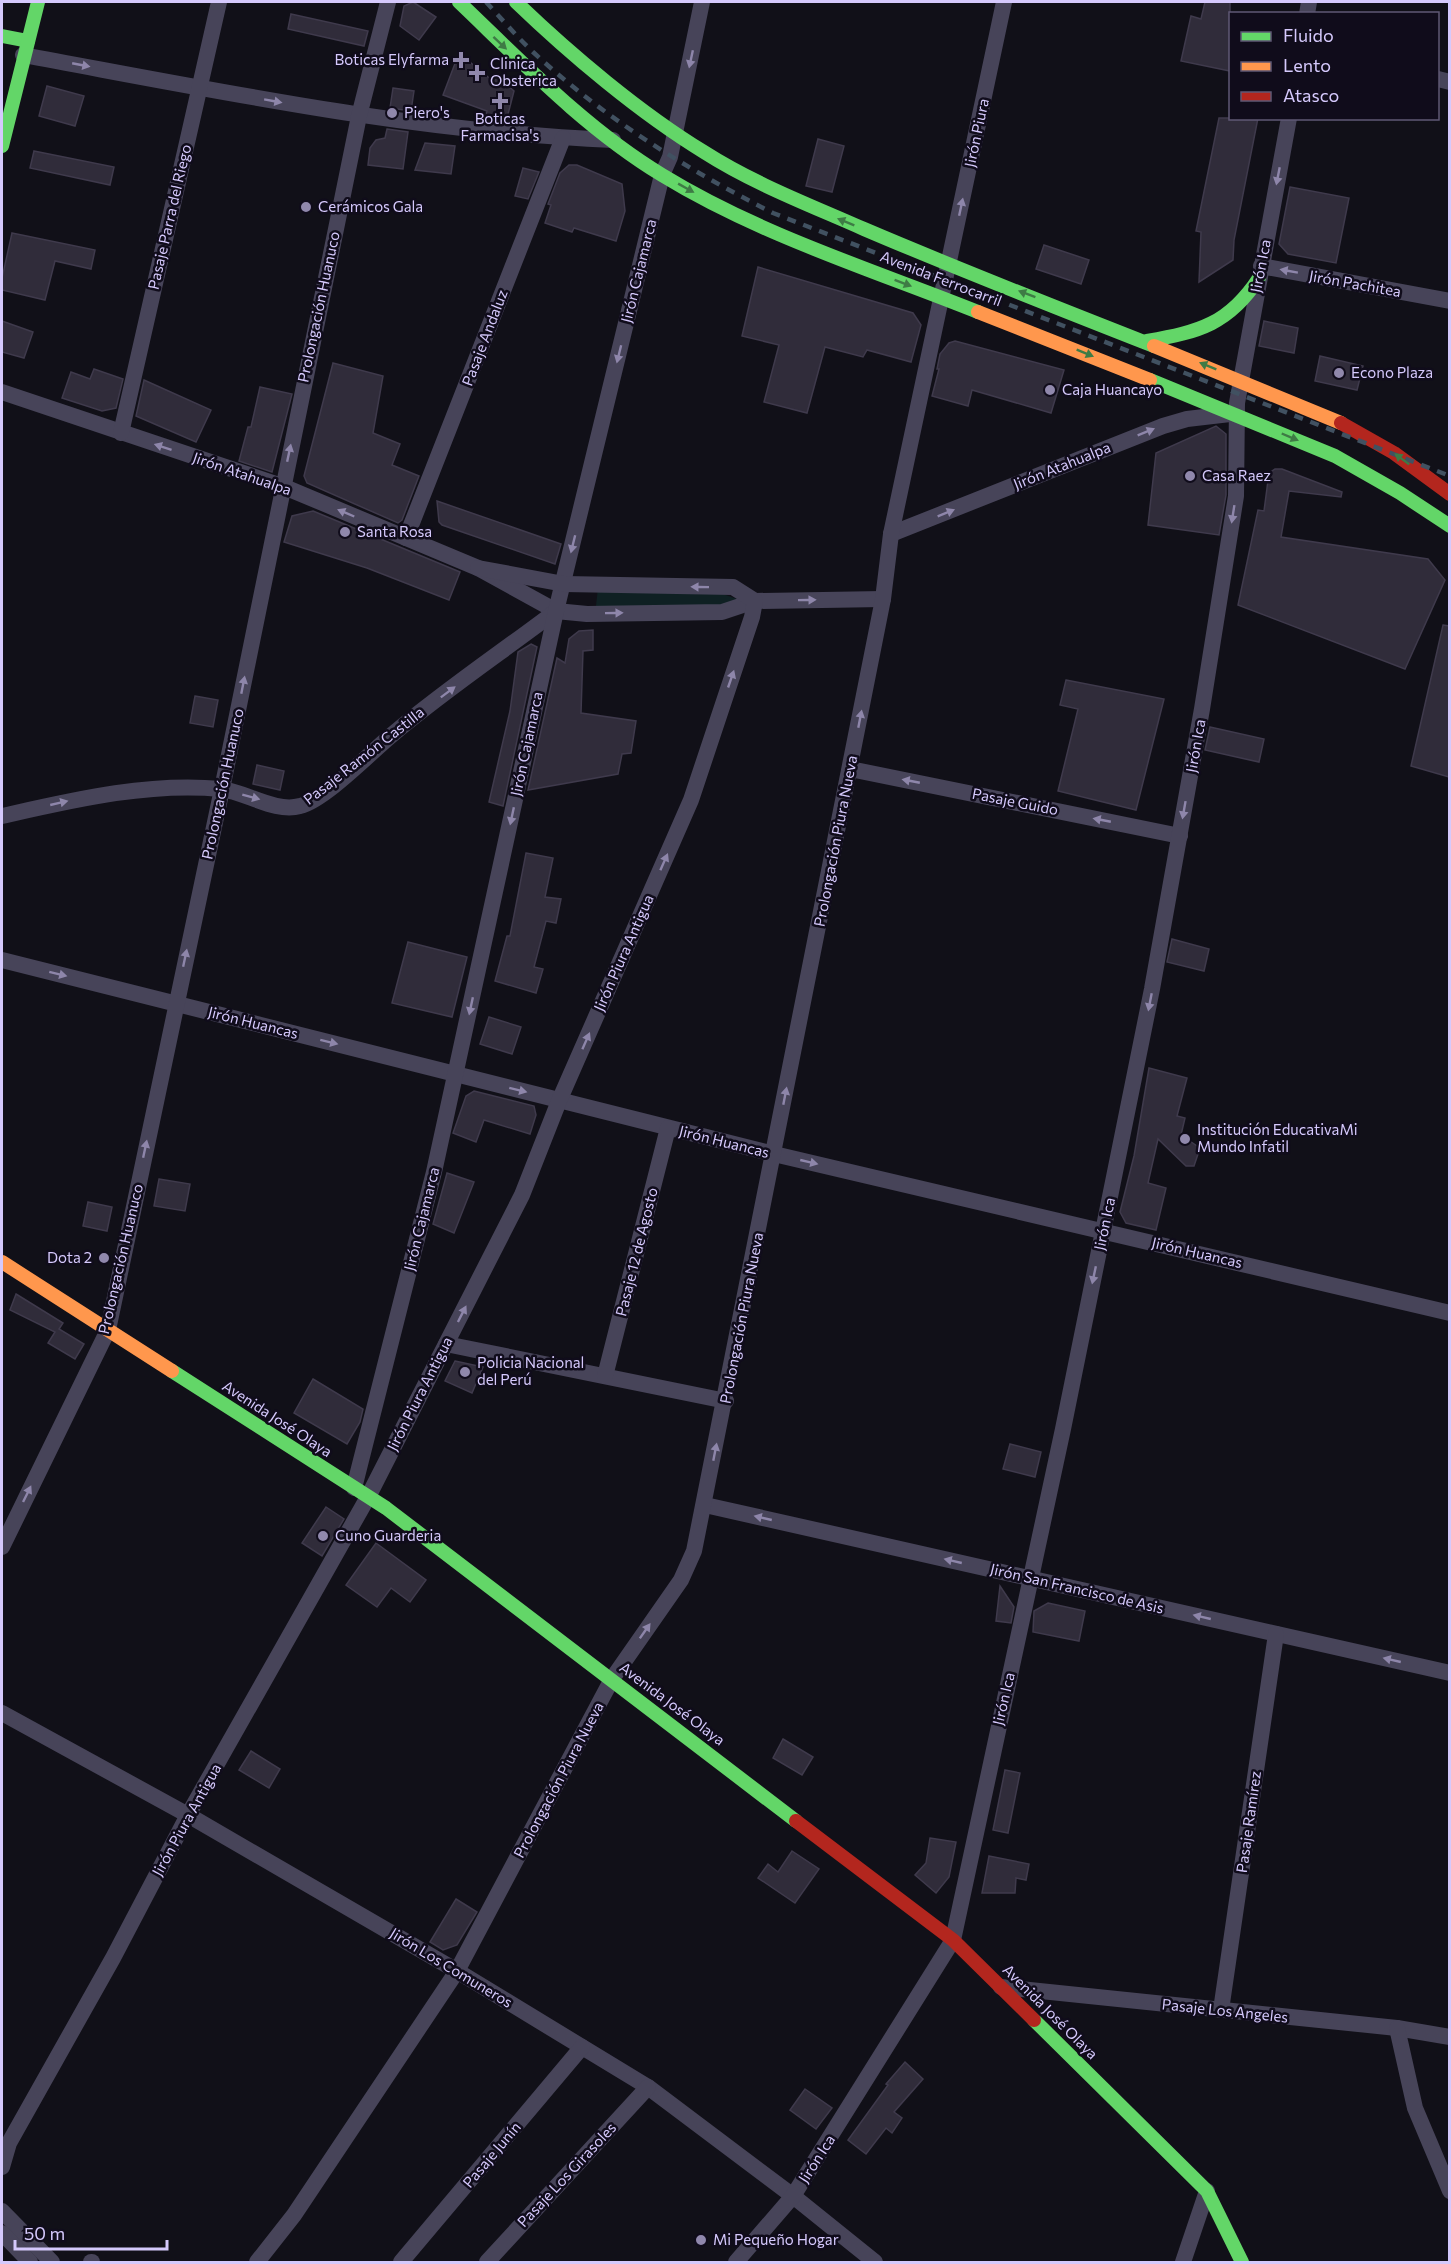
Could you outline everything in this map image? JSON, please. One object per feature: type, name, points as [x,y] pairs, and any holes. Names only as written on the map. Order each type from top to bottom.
[{"type":"main road","points":[[2,146],[38,2]]},
{"type":"main road","name":"Avenida Ferrocarril","points":[[459,2],[559,98],[613,140],[662,175],[748,221],[1237,414],[1335,456],[1400,493],[1449,526]]},
{"type":"main road","name":"Avenida Ferrocarril","points":[[516,2],[551,36],[675,135],[778,192],[949,264],[1147,341],[1348,426],[1394,453],[1449,494]]},
{"type":"main road","points":[[2,36],[26,48]]},
{"type":"main road","points":[[2,77],[17,80]]},
{"type":"main road","points":[[1147,341],[1194,332],[1225,318],[1247,299],[1260,272]]},
{"type":"main road","name":"Avenida José Olaya","points":[[2,1262],[361,1492],[612,1679],[953,1940],[1207,2192],[1242,2262]]},
{"type":"street","name":"Pasaje Parra del Riego","points":[[121,433],[219,2]]},
{"type":"street","name":"Prolongación Huanuco","points":[[2,1547],[108,1330],[222,789],[359,116],[388,2]]},
{"type":"street","name":"Jirón Cajamarca","points":[[361,1492],[456,1074],[556,611],[662,175],[670,157],[702,2]]},
{"type":"street","name":"Jirón Piura","points":[[949,264],[1004,2]]},
{"type":"street","points":[[26,48],[200,88],[359,116],[563,138],[613,140]]},
{"type":"street","name":"Jirón Ica","points":[[736,2262],[793,2196],[953,1940],[1031,1579],[1144,1032],[1180,836],[1236,496],[1237,414],[1241,380],[1289,120]]},
{"type":"street","name":"Pasaje Andaluz","points":[[406,538],[563,138]]},
{"type":"street","name":"Prolongación Piura Nueva","points":[[257,2262],[294,2215],[457,1971],[612,1679],[681,1580],[694,1551],[726,1401],[883,599],[891,534],[949,264]]},
{"type":"street","name":"Jirón Pachitea","points":[[1260,272],[1449,301]]},
{"type":"street","name":"Jirón Atahualpa","points":[[2,392],[282,486],[478,568],[556,611],[587,614],[722,612],[755,601],[883,599]]},
{"type":"street","name":"Jirón Atahualpa","points":[[891,534],[1163,426],[1187,419],[1237,414]]},
{"type":"street","name":"Jirón Atahualpa","points":[[478,568],[564,584],[733,587],[755,601]]},
{"type":"street","name":"Jirón Piura Antigua","points":[[2,2167],[5,2144],[113,1958],[361,1492],[446,1344],[522,1195],[560,1101],[691,800],[752,617],[755,601]]},
{"type":"street","name":"Pasaje Ramón Castilla","points":[[2,816],[74,800],[149,789],[222,789],[287,807],[301,806],[333,784],[395,732],[556,611]]},
{"type":"street","name":"Pasaje Guido","points":[[850,769],[1180,836]]},
{"type":"street","name":"Jirón Huancas","points":[[2,960],[774,1154],[1449,1313]]},
{"type":"street","name":"Pasaje 12 de Agosto","points":[[605,1376],[668,1128]]},
{"type":"street","points":[[446,1344],[726,1401]]},
{"type":"street","name":"Jirón San Francisco de Asis","points":[[705,1505],[1449,1673]]},
{"type":"street","name":"Pasaje Ramírez","points":[[1221,2010],[1276,1634]]},
{"type":"street","name":"Jirón Los Comuneros","points":[[2,1713],[188,1815],[457,1971],[648,2087],[793,2196],[864,2260]]},
{"type":"street","name":"Pasaje Los Angeles","points":[[1001,1987],[1397,2028],[1449,2037]]},
{"type":"street","points":[[1397,2028],[1414,2108],[1449,2191]]},
{"type":"street","name":"Pasaje Junín","points":[[401,2262],[582,2047]]},
{"type":"street","name":"Pasaje Los Girasoles","points":[[487,2262],[648,2087]]},
{"type":"street","points":[[1183,2262],[1207,2192]]},
{"type":"street","points":[[2,2211],[52,2262]]},
{"type":"street","points":[[2,2233],[30,2262]]},
{"type":"shaded area","points":[[598,588],[717,592],[737,599],[721,610],[596,606]]},
{"type":"building","points":[[413,2],[436,17],[419,40],[400,26],[404,6]]},
{"type":"building","points":[[1205,2],[1230,2],[1229,71],[1181,61],[1191,16],[1201,19]]},
{"type":"building","points":[[291,14],[368,31],[364,46],[288,29]]},
{"type":"building","points":[[459,53],[494,82],[496,75],[514,91],[506,122],[485,118],[487,111],[443,95]]},
{"type":"building","points":[[47,86],[84,96],[75,126],[39,116]]},
{"type":"building","points":[[393,88],[414,91],[411,111],[390,108]]},
{"type":"building","points":[[1219,118],[1258,120],[1234,240],[1233,260],[1199,282],[1201,232],[1196,231]]},
{"type":"building","points":[[387,129],[408,132],[403,169],[368,165],[370,148],[376,140],[385,138]]},
{"type":"building","points":[[818,139],[844,146],[832,192],[806,186]]},
{"type":"building","points":[[425,143],[455,146],[451,174],[415,170]]},
{"type":"building","points":[[34,151],[114,167],[110,185],[30,168]]},
{"type":"building","points":[[569,165],[577,165],[622,184],[625,211],[616,241],[574,228],[572,232],[545,223],[551,205],[548,204],[560,173]]},
{"type":"building","points":[[523,168],[539,172],[528,199],[515,196]]},
{"type":"building","points":[[1290,187],[1349,198],[1336,263],[1288,254],[1279,244]]},
{"type":"building","points":[[12,233],[95,250],[91,269],[55,261],[45,300],[2,290],[2,278]]},
{"type":"building","points":[[1044,245],[1089,260],[1081,284],[1036,269]]},
{"type":"building","points":[[758,267],[913,313],[921,325],[911,362],[867,350],[863,357],[825,347],[807,413],[764,402],[779,345],[742,336]]},
{"type":"building","points":[[2,321],[33,332],[24,358],[2,352]]},
{"type":"building","points":[[1264,321],[1298,328],[1294,353],[1259,346]]},
{"type":"building","points":[[955,341],[1064,370],[1051,413],[972,390],[968,406],[932,396],[939,369],[937,369],[940,354],[949,343]]},
{"type":"building","name":"Econo Plaza","points":[[1320,356],[1363,366],[1357,390],[1315,381]]},
{"type":"building","points":[[333,363],[383,376],[373,433],[400,444],[392,465],[419,476],[402,520],[398,523],[307,483],[304,476]]},
{"type":"building","points":[[94,369],[123,379],[116,408],[102,411],[62,398],[71,372],[90,379]]},
{"type":"building","points":[[144,380],[211,410],[196,442],[136,416]]},
{"type":"building","points":[[260,387],[292,394],[272,472],[239,461],[248,427],[251,427]]},
{"type":"building","name":"Casa Raez","points":[[1216,426],[1226,434],[1226,495],[1219,535],[1148,525],[1156,453]]},
{"type":"building","points":[[1275,469],[1282,469],[1342,492],[1341,497],[1289,491],[1281,537],[1428,559],[1445,580],[1405,669],[1238,605],[1258,510],[1264,511],[1269,473]]},
{"type":"building","points":[[437,501],[561,544],[555,564],[442,525],[439,522]]},
{"type":"building","points":[[313,511],[460,572],[449,600],[367,568],[284,542],[292,516]]},
{"type":"building","points":[[1443,625],[1449,626],[1449,777],[1411,766]]},
{"type":"building","points":[[593,630],[593,650],[583,651],[581,713],[636,721],[631,753],[622,754],[618,774],[528,790],[557,658],[565,663],[569,639],[579,631]]},
{"type":"building","points":[[531,644],[537,647],[503,806],[489,802],[510,711],[518,652]]},
{"type":"building","points":[[1066,680],[1164,699],[1136,810],[1058,791],[1078,709],[1060,705]]},
{"type":"building","points":[[195,696],[218,700],[213,727],[190,723]]},
{"type":"building","points":[[1210,727],[1264,739],[1259,762],[1205,750]]},
{"type":"building","points":[[257,765],[284,771],[280,790],[253,784]]},
{"type":"building","points":[[526,853],[553,858],[545,897],[561,899],[556,923],[546,921],[534,967],[543,969],[536,993],[495,981],[507,936],[510,936]]},
{"type":"building","points":[[1172,939],[1209,949],[1204,971],[1167,962]]},
{"type":"building","points":[[408,942],[467,957],[452,1017],[392,1003]]},
{"type":"building","points":[[489,1017],[521,1027],[512,1054],[480,1044]]},
{"type":"building","points":[[1149,1068],[1187,1078],[1177,1116],[1185,1118],[1181,1135],[1200,1148],[1194,1166],[1186,1166],[1158,1139],[1148,1183],[1166,1188],[1156,1230],[1126,1223],[1120,1212],[1134,1156]]},
{"type":"building","points":[[474,1091],[534,1106],[536,1115],[530,1134],[484,1120],[476,1142],[453,1133],[466,1096]]},
{"type":"building","points":[[447,1173],[474,1182],[454,1233],[433,1224]]},
{"type":"building","points":[[159,1179],[190,1184],[185,1211],[154,1206]]},
{"type":"building","points":[[88,1202],[112,1207],[107,1231],[83,1226]]},
{"type":"building","points":[[16,1294],[63,1323],[59,1329],[84,1344],[75,1359],[48,1343],[55,1332],[10,1310]]},
{"type":"building","name":"Policia Nacional del Perú","points":[[455,1361],[483,1367],[472,1393],[445,1381]]},
{"type":"building","points":[[313,1379],[363,1409],[360,1422],[347,1444],[294,1413]]},
{"type":"building","points":[[1010,1444],[1041,1452],[1035,1477],[1003,1469]]},
{"type":"building","name":"Cuno Guarderia","points":[[326,1507],[344,1519],[322,1556],[302,1543]]},
{"type":"building","points":[[376,1543],[426,1580],[410,1602],[391,1588],[377,1607],[346,1585]]},
{"type":"building","points":[[1000,1586],[1014,1607],[1011,1623],[996,1621]]},
{"type":"building","points":[[1048,1603],[1085,1611],[1079,1641],[1033,1632],[1034,1611]]},
{"type":"building","points":[[783,1739],[813,1757],[802,1775],[773,1758]]},
{"type":"building","points":[[251,1751],[280,1769],[269,1788],[239,1770]]},
{"type":"building","points":[[1005,1770],[1020,1773],[1008,1833],[993,1830]]},
{"type":"building","points":[[930,1838],[956,1842],[949,1877],[936,1893],[915,1875],[926,1863]]},
{"type":"building","points":[[792,1851],[819,1869],[795,1903],[758,1878],[768,1864],[778,1872]]},
{"type":"building","points":[[989,1856],[1029,1864],[1026,1880],[1016,1878],[1015,1893],[982,1893]]},
{"type":"building","points":[[456,1899],[477,1912],[457,1945],[443,1950],[430,1942]]},
{"type":"building","points":[[905,2062],[923,2079],[894,2112],[902,2118],[892,2133],[886,2128],[866,2154],[848,2140],[888,2085],[886,2084]]},
{"type":"building","points":[[805,2089],[832,2108],[816,2129],[790,2110]]},
{"type":"railway","points":[[486,2],[533,52],[588,99],[647,141],[709,179],[773,213],[1450,476]]},
{"type":"traffic: fast","points":[[2,146],[38,2]]},
{"type":"traffic: fast","points":[[459,2],[581,116],[634,157],[662,175],[777,234],[978,312]]},
{"type":"traffic: fast","points":[[516,2],[582,62],[631,101],[723,164],[782,194],[900,244],[1154,346]]},
{"type":"traffic: fast","points":[[2,36],[28,41]]},
{"type":"traffic: fast","points":[[1147,341],[1182,334],[1224,316],[1248,294],[1259,278]]},
{"type":"traffic: fast","points":[[1150,380],[1335,456],[1400,493],[1450,526]]},
{"type":"traffic: fast","points":[[172,1371],[386,1508],[796,1821]]},
{"type":"traffic: fast","points":[[1034,2020],[1207,2191],[1242,2262]]},
{"type":"traffic: slow","points":[[978,312],[1150,380]]},
{"type":"traffic: slow","points":[[1154,346],[1341,423]]},
{"type":"traffic: slow","points":[[2,1262],[172,1371]]},
{"type":"traffic: jam","points":[[1341,423],[1394,453],[1450,494]]},
{"type":"traffic: jam","points":[[796,1821],[953,1940],[1034,2020]]},
{"type":"place","name":"Boticas Elyfarma","points":[[461,60]]},
{"type":"place","name":"Clinica Obsterica","points":[[477,73]]},
{"type":"place","name":"Boticas Farmacisa's","points":[[500,101]]},
{"type":"place","name":"Piero's","points":[[392,113]]},
{"type":"place","name":"Cerámicos Gala","points":[[306,207]]},
{"type":"place","name":"Econo Plaza","points":[[1339,373]]},
{"type":"place","name":"Caja Huancayo","points":[[1050,390]]},
{"type":"place","name":"Casa Raez","points":[[1190,476]]},
{"type":"place","name":"Santa Rosa","points":[[345,532]]},
{"type":"place","name":"Institución EducativaMi Mundo Infatil","points":[[1185,1139]]},
{"type":"place","name":"Dota 2","points":[[104,1258]]},
{"type":"place","name":"Policia Nacional del Perú","points":[[465,1372]]},
{"type":"place","name":"Cuno Guarderia","points":[[323,1536]]},
{"type":"place","name":"Mi Pequeño Hogar","points":[[701,2240]]}]
